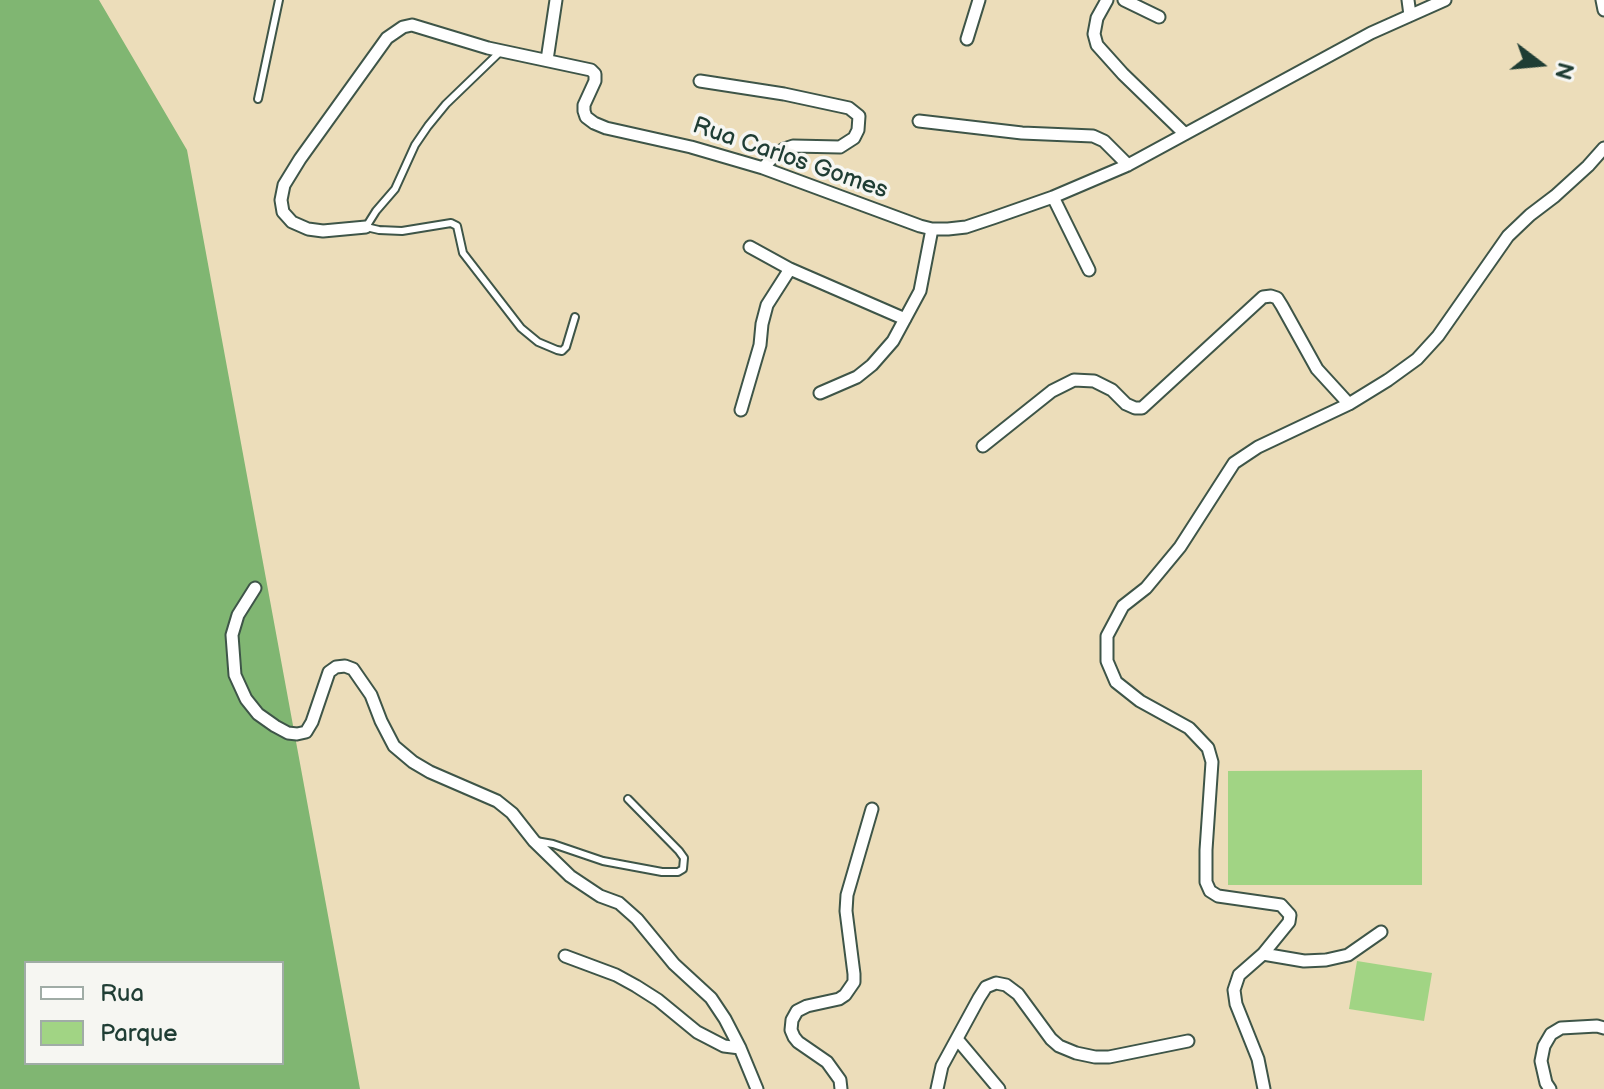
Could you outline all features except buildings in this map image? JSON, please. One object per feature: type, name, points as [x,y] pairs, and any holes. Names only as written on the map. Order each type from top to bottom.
[{"type":"street","points":[[547,60],[556,0]]},
{"type":"street","points":[[967,39],[979,0]]},
{"type":"street","points":[[1107,0],[1097,18],[1094,34],[1097,45],[1185,134]]},
{"type":"street","points":[[1124,0],[1159,17]]},
{"type":"street","points":[[1408,0],[1410,15]]},
{"type":"street","name":"Rua Carlos Gomes","points":[[366,227],[323,231],[292,222],[283,212],[281,200],[284,185],[387,38],[412,25],[488,48],[591,70],[595,81],[584,111],[586,117],[606,128],[691,147],[763,168],[932,229],[966,227],[1053,197],[1128,165],[1371,33],[1445,0]]},
{"type":"street","points":[[1602,0],[1604,10]]},
{"type":"street","points":[[700,81],[849,108],[859,116],[854,138],[840,147],[793,146],[776,154],[763,168]]},
{"type":"street","points":[[919,121],[1022,133],[1093,136],[1104,141],[1128,165]]},
{"type":"street","points":[[1264,1089],[1258,1059],[1236,1004],[1234,990],[1239,975],[1263,954],[1289,922],[1290,915],[1281,905],[1218,896],[1210,891],[1206,882],[1212,762],[1208,748],[1189,728],[1140,701],[1116,682],[1107,661],[1107,636],[1123,606],[1146,588],[1180,547],[1234,463],[1258,447],[1349,404],[1417,359],[1438,336],[1508,236],[1588,166],[1604,148]]},
{"type":"street","points":[[1053,197],[1089,270]]},
{"type":"street","points":[[820,393],[857,377],[893,341],[920,291],[932,229]]},
{"type":"street","points":[[750,247],[790,269],[905,319]]},
{"type":"street","points":[[741,410],[760,345],[767,305],[790,269]]},
{"type":"street","points":[[983,446],[1052,391],[1074,380],[1094,381],[1112,390],[1126,404],[1142,408],[1263,297],[1271,296],[1277,298],[1317,369],[1349,404]]},
{"type":"street","points":[[255,588],[238,615],[232,635],[235,675],[246,699],[258,714],[288,733],[306,732],[329,672],[336,667],[353,669],[371,695],[394,746],[430,772],[497,801],[570,876],[600,896],[619,903],[637,919],[674,964],[711,998],[740,1048],[757,1089]]},
{"type":"street","points":[[841,1089],[840,1080],[827,1062],[798,1042],[791,1030],[792,1020],[797,1011],[807,1006],[839,999],[854,982],[847,895],[872,809]]},
{"type":"street","points":[[1263,954],[1304,961],[1326,960],[1348,955],[1381,932]]},
{"type":"street","points":[[565,956],[616,975],[658,1000],[697,1032],[724,1046],[740,1048]]},
{"type":"street","points":[[937,1089],[942,1066],[957,1039],[986,987],[996,983],[1006,985],[1018,994],[1051,1039],[1076,1053],[1109,1057],[1188,1041]]},
{"type":"street","points":[[1550,1089],[1541,1061],[1551,1034],[1561,1028],[1602,1026]]},
{"type":"street","points":[[957,1039],[999,1089]]},
{"type":"lane","points":[[258,99],[279,0]]},
{"type":"lane","points":[[502,50],[446,104],[428,126],[415,145],[395,189],[366,227],[402,231],[451,223],[457,226],[463,253],[521,328],[538,342],[562,351],[575,317]]},
{"type":"lane","points":[[534,841],[553,844],[603,861],[662,872],[683,869],[684,858],[679,851],[628,799]]},
{"type":"green space","points":[[0,0],[99,0],[187,150],[360,1089],[0,1089]]},
{"type":"green space","points":[[1422,770],[1422,885],[1228,885],[1228,771]]},
{"type":"green space","points":[[1357,961],[1432,973],[1424,1021],[1349,1009]]}]
